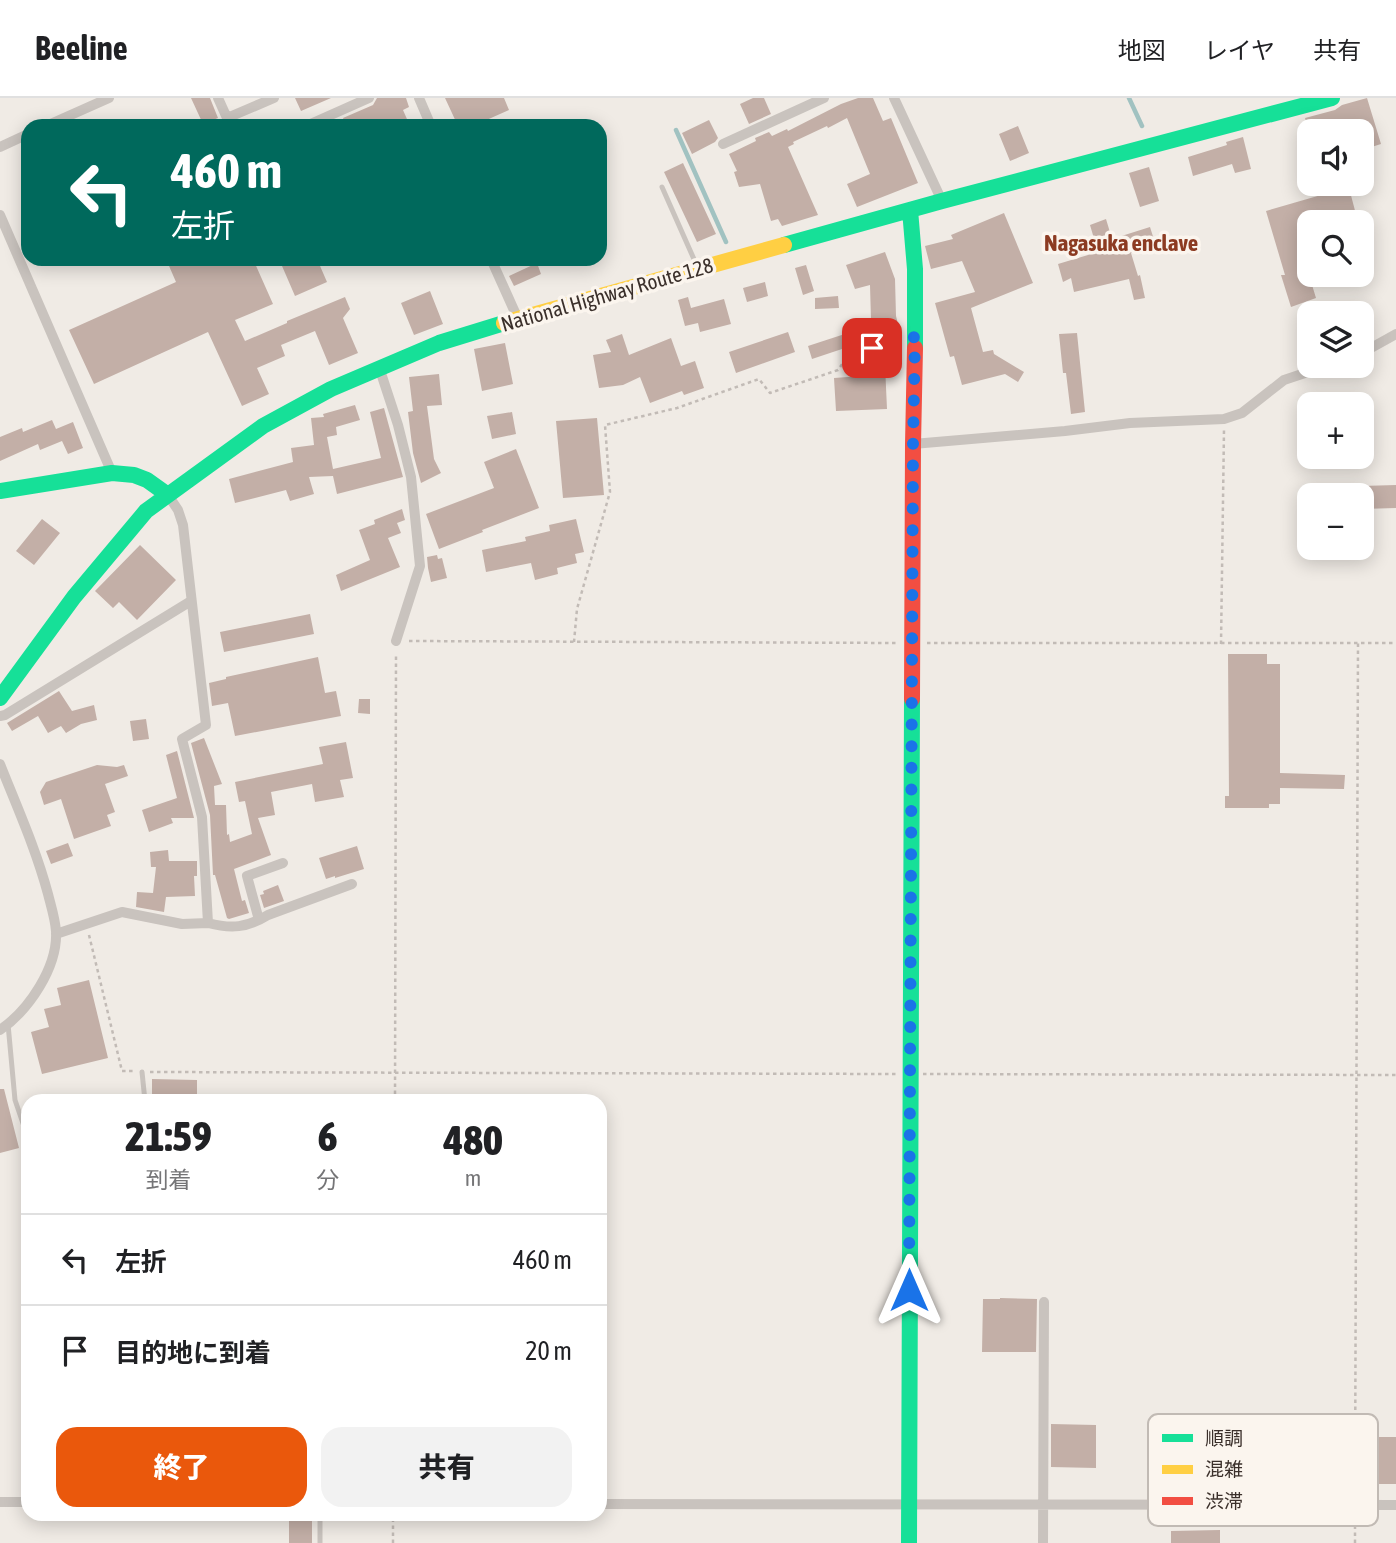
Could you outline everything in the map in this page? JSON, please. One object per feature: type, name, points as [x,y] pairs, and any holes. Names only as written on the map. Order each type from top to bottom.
[{"type":"main road","name":"National Highway Route 128","points":[[0,698],[74,597],[146,511],[263,426],[331,389],[439,344],[518,319],[942,201],[1332,98]]},
{"type":"main road","points":[[909,1543],[909,1074],[915,337],[915,249],[911,211]]},
{"type":"main road","points":[[0,491],[112,473],[134,475],[147,480],[168,495]]},
{"type":"street","points":[[63,119],[110,98]]},
{"type":"street","points":[[218,98],[226,118],[274,98]]},
{"type":"street","points":[[322,119],[369,98]]},
{"type":"street","points":[[419,98],[429,119]]},
{"type":"street","points":[[723,144],[824,98]]},
{"type":"street","points":[[894,98],[942,201]]},
{"type":"street","points":[[0,147],[21,137]]},
{"type":"street","points":[[0,217],[21,265]]},
{"type":"street","points":[[21,266],[112,473]]},
{"type":"street","points":[[494,266],[518,319]]},
{"type":"street","points":[[1374,346],[1396,334]]},
{"type":"street","points":[[379,368],[398,425],[411,477],[420,566],[396,641]]},
{"type":"street","points":[[913,444],[1130,423],[1224,419],[1242,413],[1284,380],[1297,376]]},
{"type":"street","points":[[168,495],[178,510],[183,525],[206,725],[182,738],[202,817],[208,923]]},
{"type":"street","points":[[0,716],[191,601]]},
{"type":"street","points":[[0,764],[39,865],[56,934],[49,968],[25,1008],[4,1027]]},
{"type":"street","points":[[260,920],[247,876],[283,863]]},
{"type":"street","points":[[56,934],[122,912],[182,924],[208,923],[227,928],[260,920],[352,884]]},
{"type":"street","points":[[1043,1543],[1044,1302]]},
{"type":"street","points":[[0,1502],[21,1502]]},
{"type":"street","points":[[607,1504],[1148,1505]]},
{"type":"street","points":[[1378,1505],[1396,1505]]},
{"type":"lane","points":[[662,187],[699,269]]},
{"type":"lane","points":[[4,1027],[15,1100],[21,1118]]},
{"type":"lane","points":[[142,1072],[144,1094]]},
{"type":"lane","points":[[320,1521],[320,1543]]},
{"type":"path","points":[[574,642],[577,610],[610,492],[605,425],[677,408],[759,379],[770,393],[838,370],[850,353],[915,337]]},
{"type":"path","points":[[1221,644],[1224,419]]},
{"type":"path","points":[[395,1094],[396,641],[1396,643]]},
{"type":"path","points":[[1355,1414],[1358,643]]},
{"type":"path","points":[[86,925],[122,1071],[1396,1075]]},
{"type":"path","points":[[393,1521],[393,1543]]},
{"type":"building","points":[[191,98],[210,98],[218,118],[201,119]]},
{"type":"building","points":[[295,98],[331,98],[301,111]]},
{"type":"building","points":[[377,98],[406,98],[409,107],[403,110],[407,119],[343,119],[373,105]]},
{"type":"building","points":[[445,98],[504,98],[509,110],[489,119],[455,119]]},
{"type":"building","points":[[753,98],[764,98],[771,114],[749,124],[740,104]]},
{"type":"building","points":[[858,98],[873,98],[883,121],[891,118],[918,183],[857,207],[847,184],[870,174],[847,118],[793,142],[794,144],[788,147],[818,215],[782,226],[778,219],[771,221],[760,184],[739,187],[734,172],[737,171],[729,154],[756,141],[755,138],[769,132],[772,136],[787,129],[788,131]]},
{"type":"building","points":[[1367,98],[1373,119],[1305,119],[1335,110],[1342,105]]},
{"type":"building","points":[[709,120],[718,138],[692,154],[682,133]]},
{"type":"building","points":[[1374,121],[1381,144],[1374,146]]},
{"type":"building","points":[[1018,126],[1029,153],[1010,161],[999,134]]},
{"type":"building","points":[[1243,137],[1251,169],[1235,173],[1232,164],[1193,176],[1188,157]]},
{"type":"building","points":[[683,163],[716,234],[697,242],[664,172]]},
{"type":"building","points":[[1149,167],[1159,201],[1140,207],[1129,173]]},
{"type":"building","points":[[1318,196],[1351,196],[1355,210],[1297,210],[1297,287],[1313,287],[1316,298],[1297,301],[1297,305],[1291,307],[1281,275],[1285,275],[1266,211]]},
{"type":"building","points":[[1004,213],[1033,283],[971,308],[983,352],[993,350],[994,354],[1024,372],[1018,382],[1005,374],[962,385],[954,356],[950,357],[935,303],[975,292],[962,261],[931,269],[925,246],[953,239],[951,235]]},
{"type":"building","points":[[1106,219],[1112,239],[1150,227],[1156,246],[1131,253],[1145,298],[1134,300],[1129,279],[1074,292],[1071,278],[1063,282],[1058,264],[1098,252],[1090,225]]},
{"type":"building","points":[[885,252],[895,279],[896,316],[900,332],[844,345],[845,348],[812,359],[808,346],[857,330],[856,323],[871,320],[870,285],[855,289],[846,265]]},
{"type":"building","points":[[806,265],[814,291],[803,295],[795,268]]},
{"type":"building","points":[[169,266],[256,266],[273,304],[235,320],[245,341],[345,297],[350,309],[343,318],[358,353],[329,365],[315,331],[281,345],[285,356],[257,368],[269,394],[242,406],[208,332],[94,384],[69,330],[176,282]]},
{"type":"building","points":[[282,266],[320,266],[327,282],[295,296]]},
{"type":"building","points":[[531,266],[538,266],[541,274],[514,286],[509,276]]},
{"type":"building","points":[[765,282],[768,296],[747,302],[743,288]]},
{"type":"building","points":[[430,291],[443,324],[414,335],[401,303]]},
{"type":"building","points":[[838,296],[839,308],[815,309],[815,298]]},
{"type":"building","points":[[688,297],[691,308],[724,299],[731,324],[700,332],[698,323],[685,326],[678,300]]},
{"type":"building","points":[[788,332],[795,352],[736,373],[729,352]]},
{"type":"building","points":[[1077,333],[1085,412],[1071,414],[1059,334]]},
{"type":"building","points":[[622,334],[629,355],[671,338],[681,366],[695,361],[704,388],[684,395],[682,391],[650,403],[640,377],[623,385],[599,388],[593,355],[611,352],[606,340]]},
{"type":"building","points":[[505,343],[513,384],[482,391],[474,349]]},
{"type":"building","points":[[885,365],[887,409],[836,411],[834,378],[862,376],[861,366]]},
{"type":"building","points":[[439,374],[442,405],[427,406],[434,459],[441,473],[421,483],[413,453],[408,412],[413,411],[409,377]]},
{"type":"building","points":[[355,405],[360,420],[336,427],[337,435],[327,437],[333,469],[381,458],[370,412],[384,408],[403,477],[337,494],[333,476],[309,477],[314,494],[290,501],[286,490],[235,503],[229,479],[293,462],[291,448],[314,445],[311,418],[324,417],[323,414]]},
{"type":"building","points":[[512,412],[516,434],[492,439],[487,416]]},
{"type":"building","points":[[597,418],[604,495],[563,498],[556,421]]},
{"type":"building","points":[[52,420],[56,429],[73,422],[83,448],[68,454],[62,441],[40,450],[38,444],[0,461],[0,437],[22,428],[23,432]]},
{"type":"building","points":[[516,449],[539,508],[439,549],[426,514],[494,488],[484,462]]},
{"type":"building","points":[[1396,485],[1396,508],[1374,509],[1374,486]]},
{"type":"building","points":[[402,509],[405,520],[397,523],[401,533],[388,538],[400,567],[341,591],[336,575],[370,560],[359,530],[375,524],[374,520]]},
{"type":"building","points":[[42,519],[60,533],[34,565],[16,551]]},
{"type":"building","points":[[576,519],[584,552],[575,554],[577,563],[557,568],[558,574],[535,580],[531,563],[486,572],[482,550],[526,541],[525,537],[550,531],[549,525]]},
{"type":"building","points":[[140,545],[176,580],[137,620],[119,602],[113,608],[95,591]]},
{"type":"building","points":[[437,555],[438,559],[442,558],[447,578],[431,582],[427,557]]},
{"type":"building","points":[[310,614],[314,634],[224,652],[220,632]]},
{"type":"building","points":[[1228,654],[1267,654],[1267,664],[1280,664],[1280,773],[1345,775],[1344,789],[1280,788],[1280,804],[1269,804],[1269,808],[1225,808],[1225,796],[1229,796]]},
{"type":"building","points":[[318,657],[325,693],[336,691],[341,716],[235,736],[228,703],[212,706],[209,683]]},
{"type":"building","points":[[59,691],[72,711],[94,705],[97,720],[81,724],[66,733],[61,726],[48,733],[38,716],[12,731],[7,723]]},
{"type":"building","points":[[359,699],[370,699],[370,714],[358,713]]},
{"type":"building","points":[[146,719],[149,739],[133,741],[130,721]]},
{"type":"building","points":[[204,738],[222,784],[214,786],[215,805],[226,805],[227,835],[229,834],[230,842],[252,834],[245,801],[239,802],[235,782],[323,764],[319,747],[346,742],[353,778],[340,780],[344,797],[315,802],[312,784],[271,792],[275,815],[258,818],[271,855],[234,869],[242,901],[245,900],[249,913],[229,919],[213,875],[210,815],[191,743]]},
{"type":"building","points":[[177,751],[194,818],[171,818],[173,823],[149,832],[142,810],[177,798],[166,755]]},
{"type":"building","points":[[97,765],[124,765],[128,776],[105,784],[115,812],[107,815],[111,826],[74,839],[61,799],[44,805],[40,792],[46,782]]},
{"type":"building","points":[[68,843],[73,856],[51,864],[46,851]]},
{"type":"building","points":[[357,846],[364,869],[326,879],[319,858]]},
{"type":"building","points":[[168,850],[169,861],[197,861],[197,876],[194,876],[195,896],[166,897],[164,912],[136,907],[137,892],[153,893],[156,867],[151,867],[150,852]]},
{"type":"building","points":[[278,885],[284,901],[264,908],[260,895]]},
{"type":"building","points":[[89,980],[108,1058],[42,1074],[31,1032],[49,1027],[44,1009],[61,1005],[57,988]]},
{"type":"building","points":[[152,1079],[197,1080],[197,1094],[152,1094]]},
{"type":"building","points":[[0,1089],[4,1089],[19,1148],[0,1153]]},
{"type":"building","points":[[983,1299],[1037,1299],[1036,1352],[982,1352]]},
{"type":"building","points":[[1051,1424],[1096,1425],[1096,1468],[1051,1467]]},
{"type":"building","points":[[1378,1437],[1396,1437],[1396,1484],[1378,1484]]},
{"type":"building","points":[[289,1521],[312,1521],[312,1543],[289,1543]]},
{"type":"building","points":[[1220,1530],[1220,1543],[1171,1543],[1171,1531]]},
{"type":"waterway","points":[[1129,98],[1142,126]]},
{"type":"waterway","points":[[676,130],[726,242]]},
{"type":"traffic: fast","points":[[784,245],[1332,98]]},
{"type":"traffic: fast","points":[[910,210],[915,269],[915,348]]},
{"type":"traffic: fast","points":[[0,698],[74,597],[146,511],[263,426],[331,389],[439,343],[504,323]]},
{"type":"traffic: fast","points":[[0,491],[112,473],[134,475],[147,480],[168,495]]},
{"type":"traffic: fast","points":[[909,1543],[912,699]]},
{"type":"traffic: slow","points":[[504,323],[784,245]]},
{"type":"traffic: jam","points":[[912,699],[915,348]]},
{"type":"district","name":"Nagasuka enclave","points":[[1121,243]]},
{"type":"route","points":[[872,348],[915,337],[909,1290]]}]
